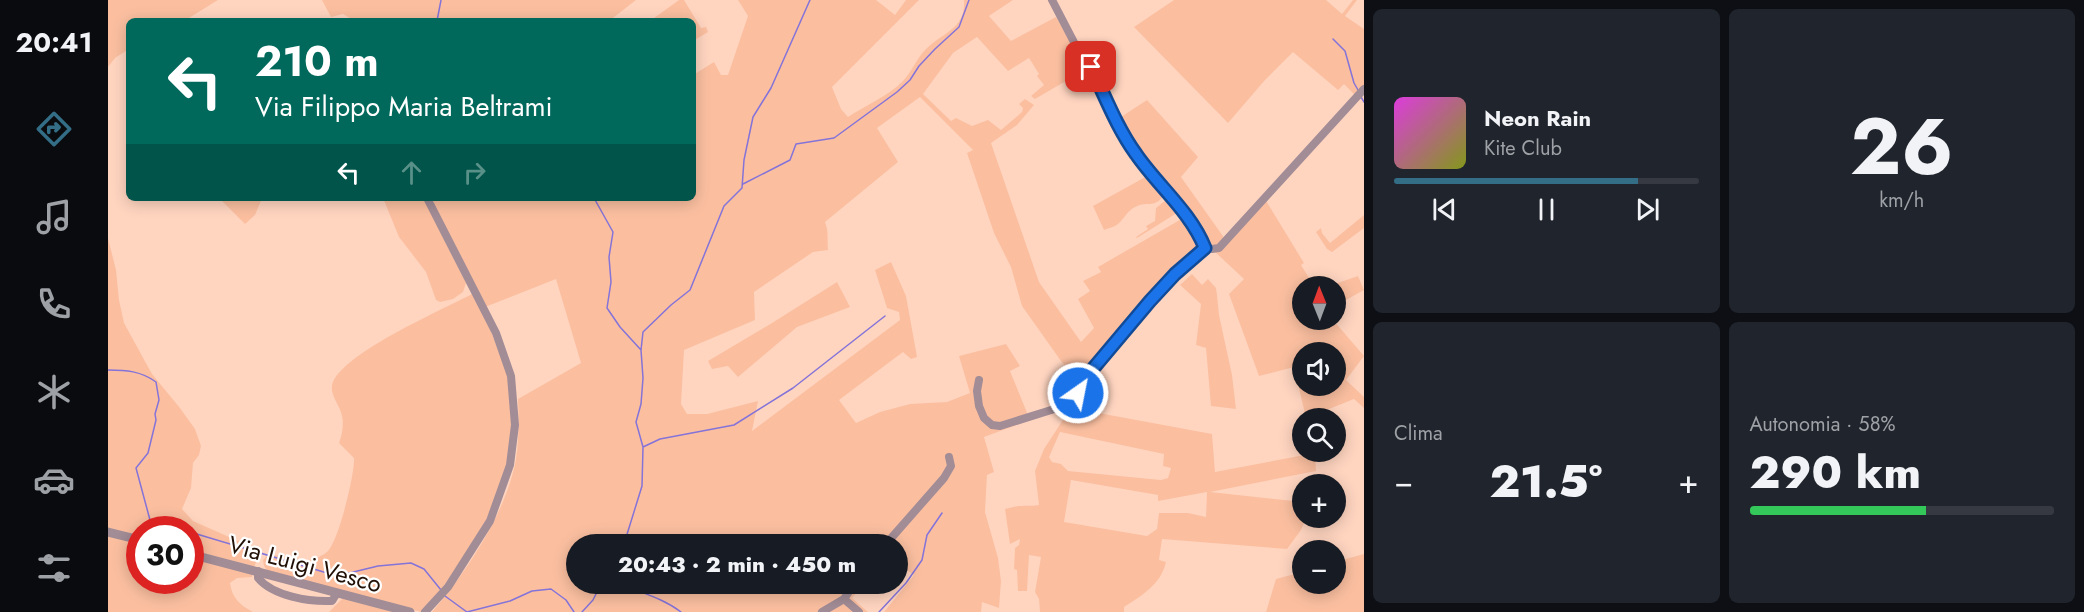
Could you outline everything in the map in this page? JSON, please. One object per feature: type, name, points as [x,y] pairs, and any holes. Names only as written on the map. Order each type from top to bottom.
[{"type":"street","points":[[1052,0],[1076,46],[1091,67],[1137,157],[1187,217],[1205,248]]},
{"type":"street","points":[[979,380],[977,391],[979,406],[984,418],[992,425],[1000,426],[1030,418],[1072,402],[1086,377],[1169,280],[1205,248],[1219,248],[1361,92]]},
{"type":"street","points":[[425,612],[448,587],[490,521],[510,465],[515,425],[511,376],[496,333],[429,201]]},
{"type":"street","points":[[895,534],[944,478],[951,466],[950,457]]},
{"type":"street","points":[[108,532],[126,536]]},
{"type":"street","name":"Via Luigi Vesco","points":[[204,558],[410,612]]},
{"type":"street","points":[[258,572],[258,578],[263,585],[285,594],[319,602],[332,601],[337,592]]},
{"type":"street","points":[[822,612],[843,599],[847,594]]},
{"type":"street","points":[[843,599],[859,612]]},
{"type":"shaded area","points":[[108,0],[218,0],[189,18],[126,18],[126,51],[115,58],[108,67]]},
{"type":"shaded area","points":[[322,0],[636,0],[613,18],[350,18],[343,14],[331,17]]},
{"type":"shaded area","points":[[679,0],[684,0],[695,18],[654,18]]},
{"type":"shaded area","points":[[738,0],[876,0],[895,15],[906,0],[919,0],[832,87],[841,109],[848,117],[884,96],[902,82],[923,52],[958,23],[964,9],[964,0],[1013,0],[989,16],[1011,41],[1056,17],[1085,64],[1083,71],[1035,99],[1031,96],[1044,85],[1029,58],[1008,71],[977,37],[953,53],[923,94],[951,121],[956,118],[972,126],[988,120],[1001,130],[1022,112],[1023,108],[1019,104],[1025,99],[1034,105],[1017,125],[991,143],[1039,282],[1081,342],[1094,328],[1078,299],[1090,291],[1083,281],[1101,272],[1098,267],[1185,217],[1203,245],[1174,273],[1081,383],[1061,361],[1022,306],[1011,267],[994,233],[967,153],[973,150],[920,97],[877,128],[898,162],[825,222],[828,250],[813,252],[754,292],[755,320],[684,350],[681,404],[687,414],[707,414],[758,401],[752,431],[900,320],[899,312],[887,308],[875,270],[891,262],[906,296],[917,357],[911,359],[903,352],[839,400],[856,423],[880,412],[910,404],[947,402],[970,393],[959,356],[1006,344],[1020,366],[1010,371],[1030,420],[984,437],[994,472],[987,475],[985,512],[998,558],[1001,581],[999,608],[982,602],[981,612],[884,612],[899,594],[908,594],[908,582],[914,575],[908,571],[908,534],[566,534],[566,594],[855,594],[852,598],[868,612],[432,612],[471,560],[504,499],[516,459],[518,399],[581,363],[556,279],[485,307],[432,201],[696,201],[696,73],[714,62],[721,75],[728,75],[748,16]]},
{"type":"shaded area","points":[[1174,0],[1326,0],[1342,14],[1353,0],[1357,0],[1345,16],[1364,29],[1364,86],[1356,96],[1344,84],[1338,90],[1293,52],[1228,123],[1134,27]]},
{"type":"shaded area","points":[[696,20],[701,28],[706,27],[708,32],[696,39]]},
{"type":"shaded area","points":[[1147,100],[1198,157],[1181,177],[1225,239],[1218,245],[1209,246],[1140,156],[1118,119]]},
{"type":"shaded area","points":[[1149,175],[1165,193],[1161,198],[1155,203],[1135,207],[1117,225],[1104,230],[1093,206]]},
{"type":"shaded area","points":[[1171,199],[1180,211],[1137,238],[1148,229],[1146,226],[1155,221],[1156,208]]},
{"type":"shaded area","points":[[1265,199],[1304,263],[1301,265],[1308,276],[1292,276],[1292,330],[1342,330],[1364,356],[1346,380],[1346,342],[1292,342],[1292,368],[1259,376],[1229,294],[1244,279],[1214,251]]},
{"type":"shaded area","points":[[222,201],[261,201],[255,215],[245,224]]},
{"type":"shaded area","points":[[384,201],[425,201],[466,283],[463,292],[453,299],[440,302],[436,300],[426,272],[399,237]]},
{"type":"shaded area","points":[[1364,215],[1364,228],[1332,252],[1327,249],[1316,232],[1321,228],[1330,243]]},
{"type":"shaded area","points":[[108,238],[116,270],[124,323],[152,374],[195,429],[201,446],[199,455],[193,463],[191,488],[182,509],[188,516],[126,516],[126,534],[108,529]]},
{"type":"shaded area","points":[[1192,274],[1202,285],[1208,279],[1216,288],[1236,409],[1211,406],[1206,348],[1196,345],[1201,304],[1180,285]]},
{"type":"shaded area","points":[[1358,276],[1364,290],[1346,300],[1346,280]]},
{"type":"shaded area","points":[[837,282],[850,307],[797,327],[738,377],[728,366],[712,369],[708,361]]},
{"type":"shaded area","points":[[472,294],[488,324],[509,378],[513,422],[508,465],[487,522],[446,587],[421,612],[268,572],[263,560],[267,556],[283,555],[307,561],[328,551],[337,534],[349,491],[354,458],[339,443],[343,419],[333,395],[333,382],[342,370],[375,345]]},
{"type":"shaded area","points":[[1346,380],[1364,397],[1364,408],[1354,399],[1331,408],[1304,408],[1301,396],[1346,396]]},
{"type":"shaded area","points":[[1074,403],[1077,409],[1212,434],[1215,472],[1292,457],[1292,462],[1316,462],[1316,471],[1210,492],[1292,501],[1292,528],[1302,528],[1287,549],[1162,539],[1159,560],[1166,562],[1164,570],[1156,583],[1124,607],[1124,612],[1040,612],[1039,599],[1035,592],[1041,557],[1029,555],[1027,591],[1018,591],[1017,570],[1014,569],[1015,548],[1019,545],[1020,539],[1010,544],[1005,509],[1039,505],[1035,471],[1044,449]],"holes":[[[1060,432],[1164,454],[1163,466],[1171,468],[1168,478],[1161,480],[1068,471],[1061,464],[1052,462],[1049,457]],[[1071,480],[1158,495],[1158,501],[1207,492],[1206,517],[1188,513],[1159,513],[1157,529],[1147,536],[1064,522]]]},
{"type":"shaded area","points":[[204,526],[254,548],[259,555],[254,567],[204,554]]},
{"type":"shaded area","points":[[108,535],[126,540],[126,594],[204,594],[204,559],[253,572],[252,577],[237,578],[230,583],[237,600],[253,612],[108,612]]},
{"type":"shaded area","points":[[1364,554],[1364,612],[1266,612],[1276,579],[1292,575],[1292,594],[1346,594],[1346,559]]},
{"type":"shaded area","points":[[344,597],[401,612],[329,612]]},
{"type":"waterway","points":[[438,18],[441,0]]},
{"type":"waterway","points":[[641,350],[643,332],[690,290],[724,206],[742,188],[744,160],[753,117],[771,88],[810,0]]},
{"type":"waterway","points":[[743,184],[790,160],[796,144],[834,138],[897,92],[935,49],[959,27],[969,0]]},
{"type":"waterway","points":[[1333,39],[1345,51],[1358,90]]},
{"type":"waterway","points":[[1361,97],[1364,102]]},
{"type":"waterway","points":[[596,201],[613,232],[609,257],[611,282],[607,308],[620,327],[641,350],[643,378],[641,404],[636,422],[643,447],[642,486],[627,534]]},
{"type":"waterway","points":[[643,447],[660,439],[734,425],[793,388],[885,316]]},
{"type":"waterway","points":[[108,370],[133,372],[145,375],[156,382],[159,400],[155,414],[156,420],[148,453],[136,468],[149,516]]},
{"type":"waterway","points":[[879,612],[906,583],[922,560],[927,535],[942,513]]},
{"type":"waterway","points":[[204,536],[337,576],[378,566],[411,563],[424,569],[441,590]]},
{"type":"waterway","points":[[445,596],[467,612],[510,601],[532,591],[551,589],[566,600],[574,612]]},
{"type":"waterway","points":[[582,612],[596,594]]},
{"type":"waterway","points":[[646,594],[681,612]]},
{"type":"route","points":[[1078,393],[1086,377],[1150,301],[1175,274],[1205,248],[1187,217],[1137,157],[1091,67]]}]
